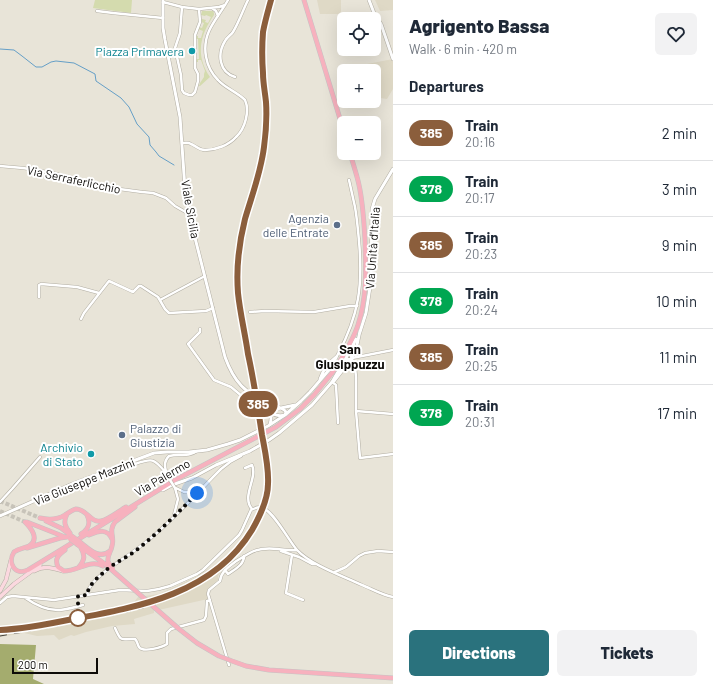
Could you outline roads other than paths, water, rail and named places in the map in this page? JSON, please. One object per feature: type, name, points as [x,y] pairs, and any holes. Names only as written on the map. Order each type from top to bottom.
[{"type":"main road","points":[[304,0],[339,116]]},
{"type":"main road","name":"Via Palermo","points":[[0,597],[50,556],[74,540],[175,480],[265,434],[287,420],[314,395],[332,372],[334,366],[352,338],[358,326],[363,302],[366,281],[366,262],[362,208],[359,185],[352,160]]},
{"type":"main road","points":[[209,462],[177,476],[104,520],[93,520],[82,510],[78,509],[73,510],[58,519],[50,520],[40,518],[54,524],[105,564],[179,629],[197,643],[219,656],[246,666],[269,670],[393,678]]},
{"type":"main road","points":[[105,564],[113,544],[111,529],[115,522],[148,496]]},
{"type":"main road","points":[[69,512],[66,517],[66,528],[84,553],[84,561],[78,568]]},
{"type":"main road","points":[[60,550],[68,542],[83,533],[87,528],[89,520],[86,513]]},
{"type":"main road","points":[[0,591],[6,580],[14,552],[29,545],[33,541],[33,531],[24,522],[74,540],[98,554],[106,554],[111,549]]},
{"type":"main road","points":[[64,571],[58,567],[56,563],[57,558],[58,555],[74,540],[100,531],[107,533],[112,539]]},
{"type":"main road","points":[[19,550],[60,538],[74,540]]},
{"type":"main road","points":[[11,559],[14,568],[22,572],[28,570],[50,556]]},
{"type":"main road","points":[[22,579],[41,568],[49,567],[64,571],[94,563],[105,564],[112,568],[127,584]]},
{"type":"street","points":[[182,143],[190,143],[203,150],[219,147],[227,144],[237,137],[244,123],[247,113],[245,100],[218,80],[211,71],[207,62],[205,50],[209,30],[228,0]]},
{"type":"street","points":[[235,77],[229,75],[221,64],[222,48],[225,40],[233,32],[248,0]]},
{"type":"street","points":[[369,0],[374,13],[381,24],[393,59]]},
{"type":"street","points":[[163,1],[168,4],[199,9],[226,5]]},
{"type":"street","name":"Viale Sicilia","points":[[163,1],[165,40],[178,104],[185,189],[189,214],[225,357],[234,378],[241,386],[261,400]]},
{"type":"street","points":[[163,7],[166,7],[168,4]]},
{"type":"street","points":[[182,7],[180,33],[175,48],[179,62],[182,92],[189,95],[194,94],[198,81],[198,74],[195,68],[195,35],[200,22],[199,9]]},
{"type":"street","points":[[211,8],[216,11],[218,16]]},
{"type":"street","points":[[97,11],[163,18]]},
{"type":"street","name":"Via Serraferlicchio","points":[[0,166],[53,173],[97,186],[153,193],[166,198],[175,206],[189,214]]},
{"type":"street","name":"Via Unità d'Italia","points":[[148,496],[192,478],[216,465],[250,451],[279,433],[312,405],[334,381],[332,372],[347,364],[352,358],[366,313],[370,281],[372,209],[375,199],[393,169]]},
{"type":"street","name":"Via Giuseppe Mazzini","points":[[0,516],[72,484],[157,453],[207,450],[228,444],[268,426],[285,415],[319,382],[332,372],[357,306],[361,274],[361,259],[355,207],[349,180]]},
{"type":"street","points":[[160,300],[205,276]]},
{"type":"street","points":[[81,319],[109,281],[133,292],[141,286],[158,297],[168,313],[206,311],[213,308]]},
{"type":"street","points":[[39,297],[39,285],[41,284],[77,287],[99,293]]},
{"type":"street","points":[[250,312],[314,312],[357,306]]},
{"type":"street","points":[[200,329],[200,332],[188,344],[214,380],[231,386],[249,402],[261,400],[285,411],[285,415],[278,416],[273,414],[261,400]]},
{"type":"street","name":"Via Unità d'Italia","points":[[334,366],[345,360],[360,331]]},
{"type":"street","points":[[354,344],[351,356],[356,377],[356,411],[360,458],[393,454]]},
{"type":"street","points":[[345,360],[393,350]]},
{"type":"street","points":[[347,364],[354,364]]},
{"type":"street","points":[[332,382],[336,385],[338,423]]},
{"type":"street","name":"Via Giuseppe Mazzini","points":[[280,408],[290,407],[300,402]]},
{"type":"street","points":[[234,449],[244,442],[263,433],[271,422],[275,410],[280,408]]},
{"type":"street","points":[[270,411],[271,422]]},
{"type":"street","points":[[356,411],[393,414]]},
{"type":"street","points":[[167,475],[165,461],[169,456],[189,456],[198,451]]},
{"type":"street","points":[[87,595],[91,586],[104,572],[151,538],[221,469],[230,462],[250,451]]},
{"type":"street","points":[[0,502],[40,457]]},
{"type":"street","points":[[130,462],[135,464],[146,460],[151,460],[159,465],[175,488],[178,499],[174,517]]},
{"type":"street","points":[[245,468],[252,464],[254,467],[248,497],[252,509]]},
{"type":"street","points":[[175,488],[184,492],[197,493]]},
{"type":"street","points":[[252,509],[261,507],[271,514],[297,550],[305,557],[363,587],[393,597]]},
{"type":"street","points":[[0,603],[9,596],[54,600],[120,590],[147,591],[170,586],[203,570],[235,540],[242,530],[252,509]]},
{"type":"street","points":[[277,549],[292,554],[312,564],[318,564]]},
{"type":"street","points":[[229,665],[208,594],[209,590],[220,581],[220,576],[225,570],[249,553],[256,550],[297,550]]},
{"type":"street","points":[[335,572],[346,567],[365,553],[378,551],[393,552]]},
{"type":"street","points":[[292,554],[286,593],[303,600]]},
{"type":"street","points":[[225,570],[228,574],[243,562],[245,558],[244,556]]},
{"type":"street","points":[[24,597],[39,605],[57,610],[83,605]]},
{"type":"street","points":[[115,628],[120,638],[124,640],[135,639],[142,650],[162,646],[166,644],[167,633],[171,629],[204,620],[206,616],[207,601],[210,600]]},
{"type":"waterway","points":[[0,49],[14,50],[36,67],[42,67],[56,61],[74,63],[95,74],[96,81],[121,98],[129,107],[137,124],[149,137],[150,145],[159,156],[174,165]]},
{"type":"tunnel","points":[[0,501],[40,518]]},
{"type":"tunnel","points":[[0,511],[25,522]]},
{"type":"railway","points":[[239,299],[237,278],[239,249],[261,167],[264,150],[266,100],[263,74],[263,33],[271,0]]},
{"type":"railway","points":[[0,636],[130,611],[147,607],[169,598],[186,589],[223,563],[241,545],[262,510]]},
{"type":"train","name":"385","points":[[0,630],[21,629],[90,616],[158,600],[180,591],[207,576],[233,555],[247,537],[262,510],[267,495],[268,486],[267,463],[255,388],[240,312],[237,278],[240,241],[261,167],[264,150],[266,100],[263,74],[263,33],[271,0]]},
{"type":"place","name":"Piazza Primavera","points":[[192,51]]},
{"type":"place","name":"Agenzia delle Entrate","points":[[337,225]]},
{"type":"place","name":"Palazzo di Giustizia","points":[[122,435]]},
{"type":"place","name":"Archivio di Stato","points":[[91,454]]},
{"type":"district","name":"San Giusippuzzu","points":[[350,356]]}]
